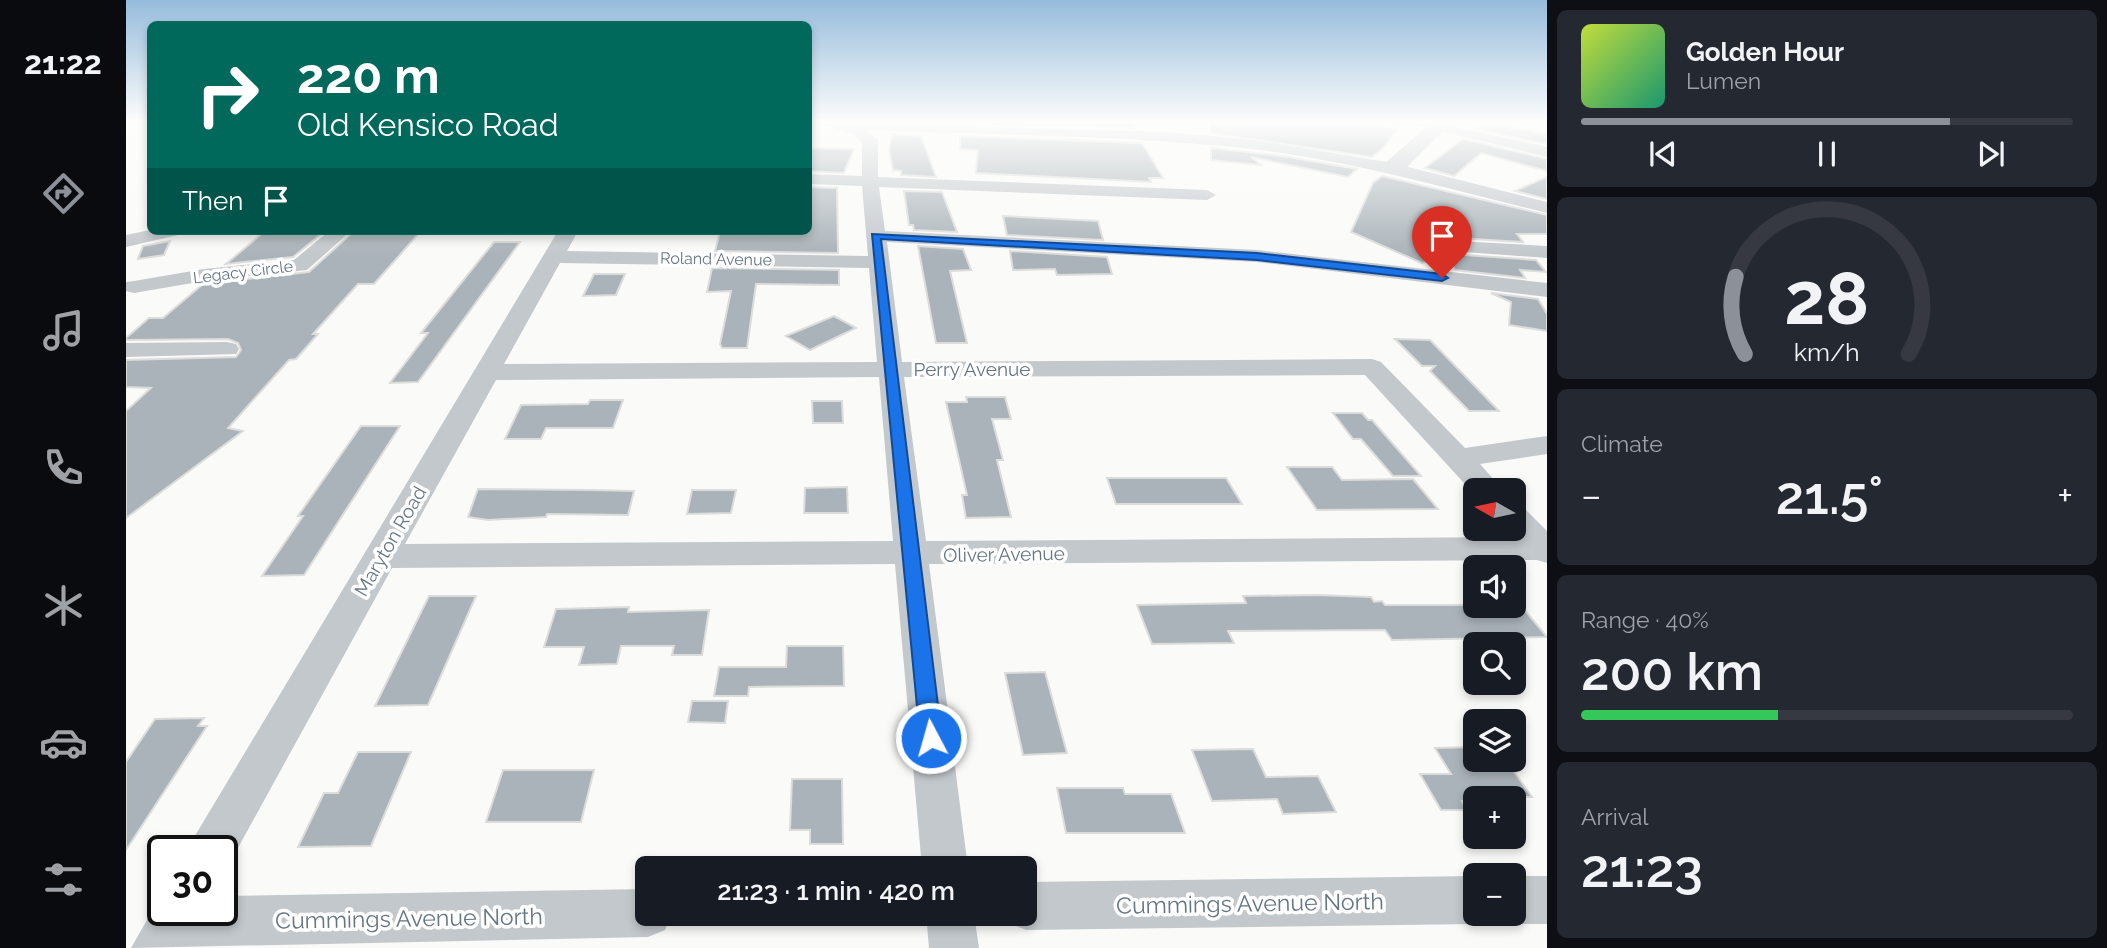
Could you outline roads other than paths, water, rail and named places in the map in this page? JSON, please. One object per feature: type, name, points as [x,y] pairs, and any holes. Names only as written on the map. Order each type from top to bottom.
[{"type":"street","points":[[870,166],[944,856]]},
{"type":"street","points":[[1382,166],[1547,208]]},
{"type":"street","points":[[812,179],[1207,195]]},
{"type":"street","points":[[126,241],[153,235]]},
{"type":"street","name":"Legacy Circle","points":[[129,288],[204,275],[300,265],[336,235]]},
{"type":"street","name":"Roland Avenue","points":[[561,244],[1257,256],[1547,290]]},
{"type":"street","name":"Maryton Road","points":[[221,835],[561,244]]},
{"type":"street","points":[[1457,247],[1547,253]]},
{"type":"street","points":[[126,350],[227,349]]},
{"type":"street","name":"Perry Avenue","points":[[488,372],[1372,367],[1457,458]]},
{"type":"street","points":[[1457,458],[1547,445]]},
{"type":"street","points":[[1457,458],[1476,478]]},
{"type":"street","points":[[1526,529],[1546,550]]},
{"type":"street","name":"Oliver Avenue","points":[[381,556],[1546,550]]},
{"type":"street","name":"Cummings Avenue North","points":[[1037,906],[1463,900]]},
{"type":"street","points":[[1526,900],[1547,900]]},
{"type":"street","name":"Cummings Avenue North","points":[[168,927],[635,913]]},
{"type":"street","points":[[951,926],[954,948]]}]
